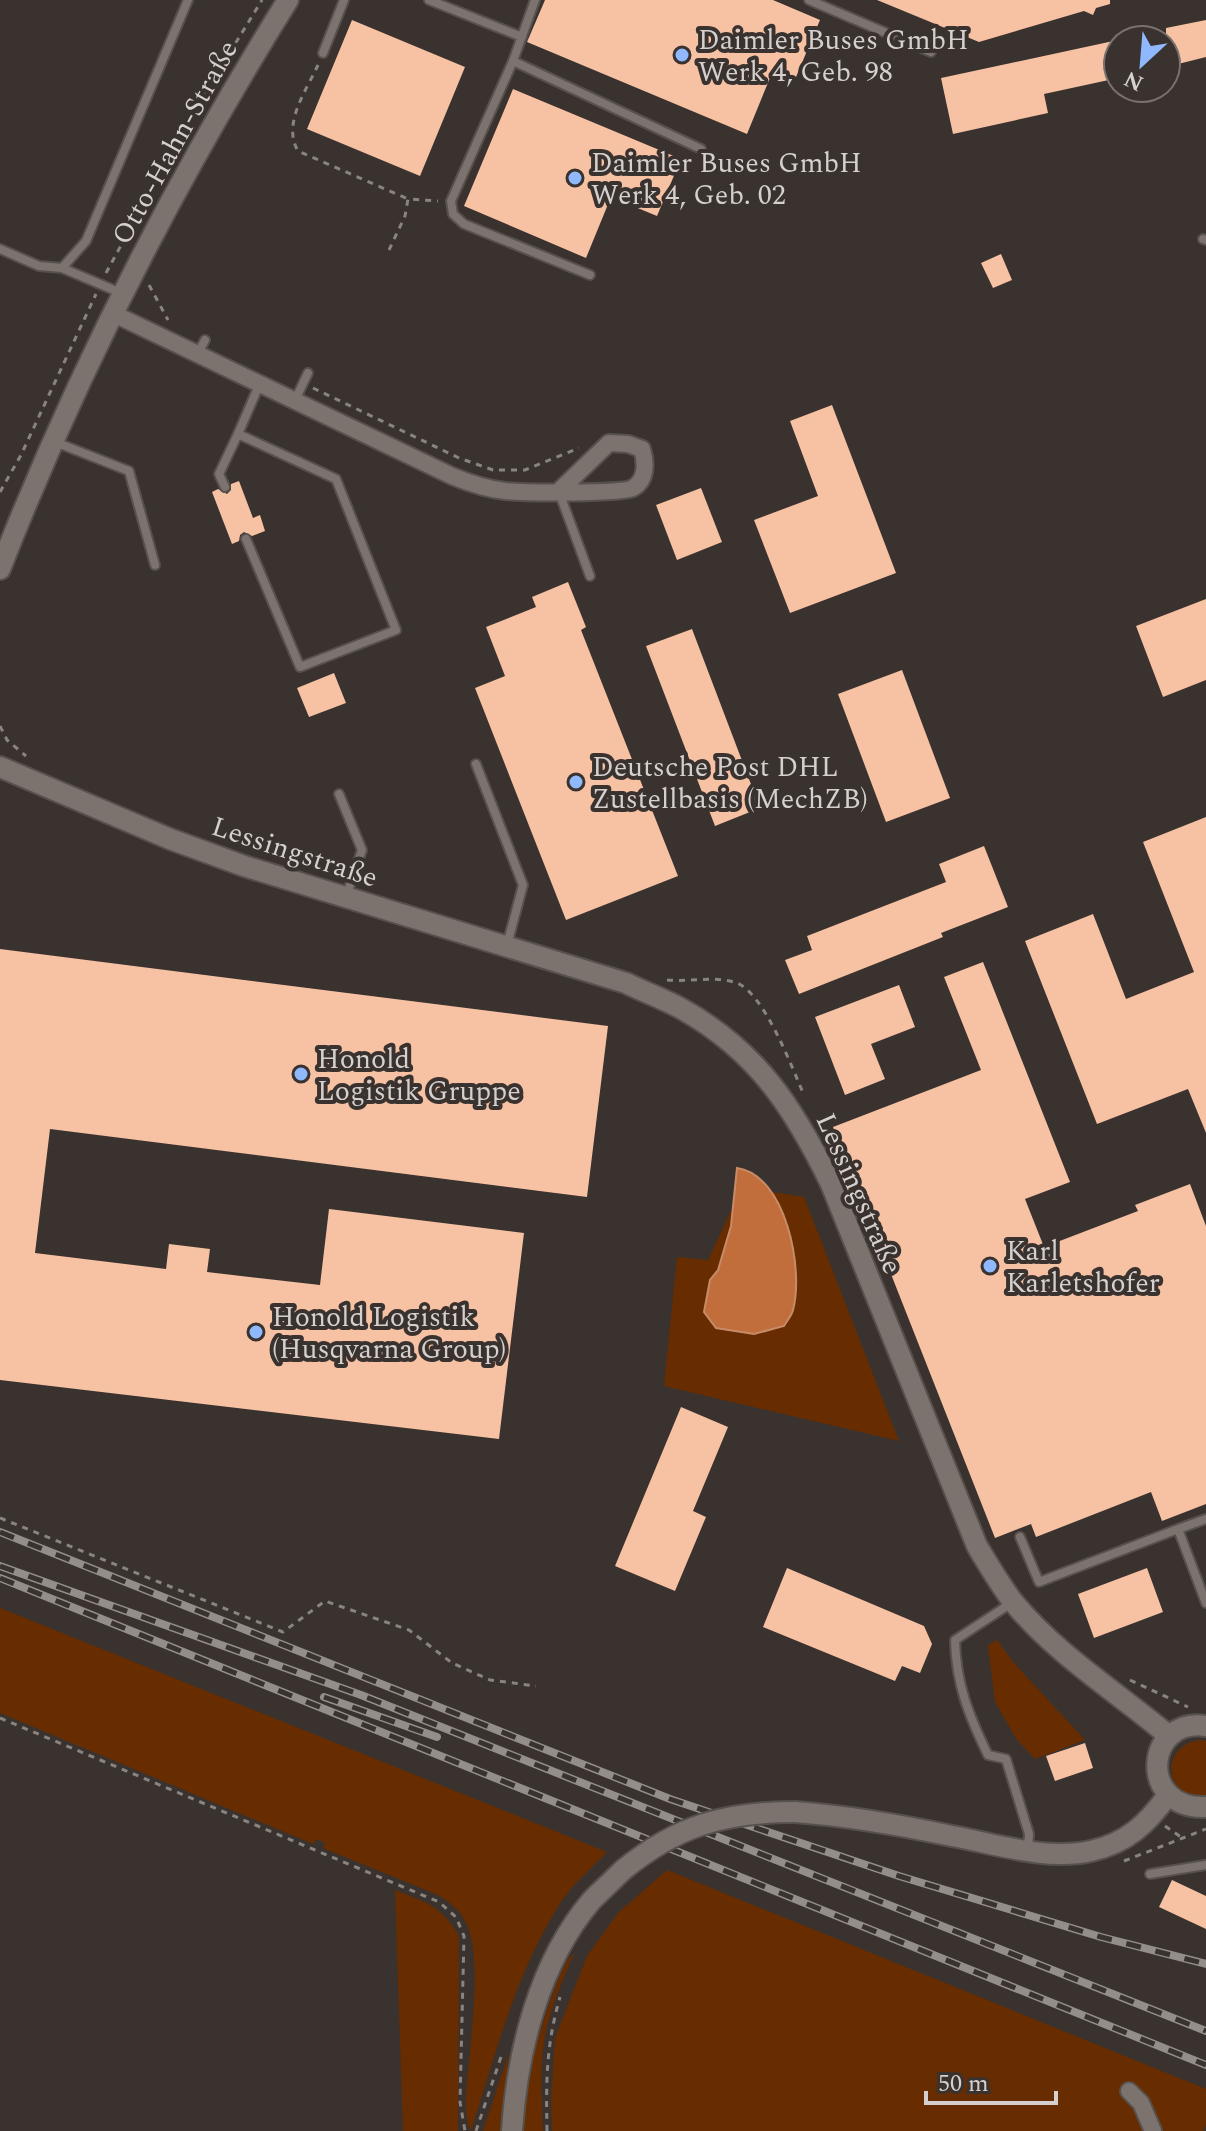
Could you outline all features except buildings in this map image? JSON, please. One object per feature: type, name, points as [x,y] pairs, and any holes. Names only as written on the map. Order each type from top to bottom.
[{"type":"street","name":"Otto-Hahn-Straße","points":[[0,569],[54,441],[126,285],[201,144],[288,0]]},
{"type":"street","points":[[112,313],[201,346],[260,383],[481,488],[508,492],[612,493],[633,488],[641,480],[646,464],[642,449],[628,444],[609,443],[559,491]]},
{"type":"street","name":"Lessingstraße","points":[[0,767],[170,839],[244,866],[626,983],[682,1009],[741,1051],[779,1092],[809,1138],[831,1184],[977,1546],[1013,1602],[1050,1640],[1169,1736]]},
{"type":"street","points":[[1206,1726],[1196,1724],[1169,1736],[1157,1757],[1157,1772],[1168,1795],[1180,1804],[1206,1808]]},
{"type":"street","points":[[512,2131],[514,2094],[525,2040],[543,1985],[567,1938],[592,1901],[623,1870],[663,1842],[702,1823],[754,1812],[795,1812],[855,1817],[1028,1850],[1089,1852],[1133,1835],[1153,1816],[1168,1795]]},
{"type":"street","points":[[1129,2091],[1141,2103],[1153,2131]]},
{"type":"lane","points":[[62,268],[86,241],[188,0]]},
{"type":"lane","points":[[323,53],[344,0]]},
{"type":"lane","points":[[429,0],[522,37]]},
{"type":"lane","points":[[535,0],[513,61],[451,201],[453,214],[464,224],[590,275]]},
{"type":"lane","points":[[809,0],[931,52]]},
{"type":"lane","points":[[513,61],[701,149]]},
{"type":"lane","points":[[0,249],[39,266],[62,268],[126,285]]},
{"type":"lane","points":[[295,400],[308,373]]},
{"type":"lane","points":[[225,487],[219,474],[260,383]]},
{"type":"lane","points":[[238,434],[336,479],[396,630],[300,667],[246,539]]},
{"type":"lane","points":[[54,441],[129,471],[155,565]]},
{"type":"lane","points":[[559,491],[590,576]]},
{"type":"lane","points":[[476,764],[523,885],[507,946]]},
{"type":"lane","points":[[339,794],[362,850],[346,898]]},
{"type":"lane","points":[[1020,1537],[1039,1582],[1206,1519]]},
{"type":"lane","points":[[1178,1529],[1206,1603]]},
{"type":"lane","points":[[1013,1602],[955,1640],[955,1670],[964,1702],[988,1755],[1006,1759],[1029,1834],[1028,1850]]},
{"type":"lane","points":[[1150,1874],[1206,1865]]},
{"type":"path","points":[[323,53],[291,128],[298,151],[408,199],[451,201]]},
{"type":"path","points":[[389,250],[405,216],[408,199]]},
{"type":"path","points":[[110,266],[126,285],[150,286],[166,319],[201,346]]},
{"type":"path","points":[[303,383],[459,458],[493,470],[525,470],[598,441],[609,443]]},
{"type":"path","points":[[0,726],[7,740],[28,758]]},
{"type":"path","points":[[661,979],[720,979],[739,983],[749,989],[780,1042],[808,1106]]},
{"type":"path","points":[[0,1518],[283,1632],[325,1601],[409,1630],[452,1663],[490,1680],[536,1686]]},
{"type":"path","points":[[1119,1675],[1190,1707]]},
{"type":"path","points":[[0,1718],[439,1902],[456,1917],[464,1936],[460,2102],[465,2131]]},
{"type":"path","points":[[1181,1837],[1206,1829]]},
{"type":"path","points":[[547,2131],[545,2072],[549,2036],[562,1990]]},
{"type":"shaded area","points":[[737,1168],[754,1174],[768,1187],[779,1205],[788,1226],[796,1272],[791,1316],[784,1326],[754,1334],[716,1328],[704,1312],[710,1280],[718,1270],[731,1226]]},
{"type":"shaded area","points":[[742,1187],[804,1197],[899,1441],[664,1386],[677,1257],[708,1260]]},
{"type":"shaded area","points":[[0,1608],[607,1852],[566,1895],[531,1956],[508,2014],[471,2131],[466,2102],[474,1955],[471,1936],[457,1909],[438,1895],[323,1848],[325,1843],[316,1839],[313,1844],[0,1713]]},
{"type":"shaded area","points":[[997,1640],[1014,1663],[1085,1740],[1035,1759],[1017,1740],[995,1702],[988,1645]]},
{"type":"shaded area","points":[[1206,1741],[1206,1796],[1181,1790],[1172,1772],[1172,1761],[1177,1752],[1186,1744]]},
{"type":"shaded area","points":[[667,1870],[1206,2089],[1206,2124],[1203,2131],[552,2131],[555,2038],[587,1956],[618,1913]]},
{"type":"shaded area","points":[[395,1890],[439,1911],[459,1936],[458,2131],[403,2131]]},
{"type":"shaded area","points":[[574,1953],[553,2005],[545,2036],[541,2072],[543,2131],[524,2131],[528,2082],[536,2048],[554,1990]]},
{"type":"shaded area","points":[[509,2052],[501,2131],[483,2131]]},
{"type":"railway","points":[[0,1532],[670,1799],[899,1876],[1101,1937],[1206,1964]]},
{"type":"railway","points":[[0,1566],[361,1695],[1206,2031]]},
{"type":"railway","points":[[0,1578],[1206,2065]]},
{"type":"railway","points":[[324,1697],[437,1737]]},
{"type":"place","name":"Daimler Buses GmbH Werk 4, Geb. 98","points":[[682,55]]},
{"type":"place","name":"Daimler Buses GmbH Werk 4, Geb. 02","points":[[575,178]]},
{"type":"place","name":"Deutsche Post DHL Zustellbasis (MechZB)","points":[[576,782]]},
{"type":"place","name":"Honold Logistik Gruppe","points":[[301,1074]]},
{"type":"place","name":"Karl Karletshofer","points":[[990,1266]]},
{"type":"place","name":"Honold Logistik (Husqvarna Group)","points":[[256,1332]]}]
